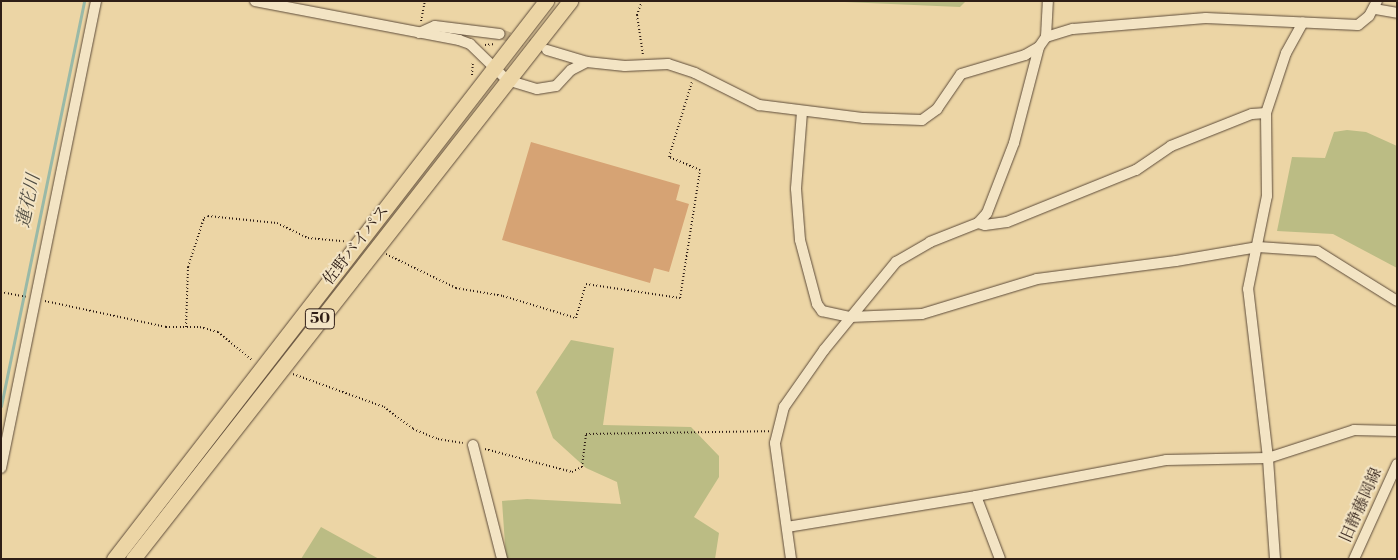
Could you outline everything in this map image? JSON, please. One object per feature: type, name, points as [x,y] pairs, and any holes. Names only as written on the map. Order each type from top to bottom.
[{"type":"highway","name":"佐野バイパス","points":[[114,559],[263,368],[493,66],[546,1]]},
{"type":"highway","name":"佐野バイパス","points":[[133,559],[570,1]]},
{"type":"street","points":[[1,468],[34,298],[96,1]]},
{"type":"street","points":[[254,1],[470,44],[507,80],[537,89],[556,86],[571,70],[586,62]]},
{"type":"street","points":[[791,559],[776,431],[796,386],[896,262],[930,242],[978,223],[994,201],[1039,47],[1046,37],[1048,1]]},
{"type":"street","points":[[1046,37],[1073,29],[1206,18],[1358,25],[1376,5],[1397,13]]},
{"type":"street","points":[[1275,559],[1268,458],[1248,302],[1248,288],[1258,247],[1267,196],[1266,113],[1286,53],[1303,22]]},
{"type":"street","points":[[418,33],[435,26],[500,34]]},
{"type":"street","points":[[547,50],[586,62],[668,64],[695,73],[759,105],[802,112],[864,118],[922,120],[937,109],[961,74],[1026,55],[1039,47]]},
{"type":"street","points":[[802,112],[796,190],[800,240],[817,304],[822,311],[850,317],[922,314],[1037,279],[1258,247],[1316,250],[1397,301]]},
{"type":"street","points":[[978,223],[985,226],[1007,222],[1136,170],[1176,143],[1252,114],[1266,113]]},
{"type":"street","points":[[787,527],[976,496],[1166,460],[1268,458],[1354,430],[1397,431]]},
{"type":"street","points":[[473,445],[502,559]]},
{"type":"street","name":"旧静藤岡線","points":[[1354,559],[1397,464]]},
{"type":"street","points":[[976,496],[1000,559]]},
{"type":"path","points":[[418,33],[425,1]]},
{"type":"path","points":[[642,1],[636,15],[645,64]]},
{"type":"path","points":[[374,249],[456,288],[504,296],[576,318],[586,284],[680,298],[700,170],[668,157],[695,73]]},
{"type":"path","points":[[186,327],[188,267],[204,218],[208,216],[277,223],[308,238],[347,242],[355,246]]},
{"type":"path","points":[[1,292],[166,327],[186,327],[218,332],[263,368]]},
{"type":"path","points":[[283,368],[384,407],[413,429],[438,439],[473,445],[504,457],[572,472],[582,467],[586,434],[776,431]]},
{"type":"green space","points":[[845,1],[966,1],[960,7],[845,2]]},
{"type":"green space","points":[[1347,130],[1366,132],[1397,146],[1397,268],[1333,234],[1277,231],[1292,157],[1325,158],[1334,132]]},
{"type":"green space","points":[[571,340],[614,348],[603,425],[691,427],[719,456],[719,477],[694,517],[719,533],[715,559],[506,559],[502,501],[527,499],[621,504],[617,482],[586,468],[553,438],[536,392]]},
{"type":"green space","points":[[321,527],[379,559],[301,559]]},
{"type":"building","points":[[531,142],[680,185],[676,200],[689,204],[669,272],[654,268],[650,283],[502,240]]},
{"type":"waterway","name":"蓮花川","points":[[1,406],[84,1]]},
{"type":"tunnel","points":[[500,34],[539,47]]}]
